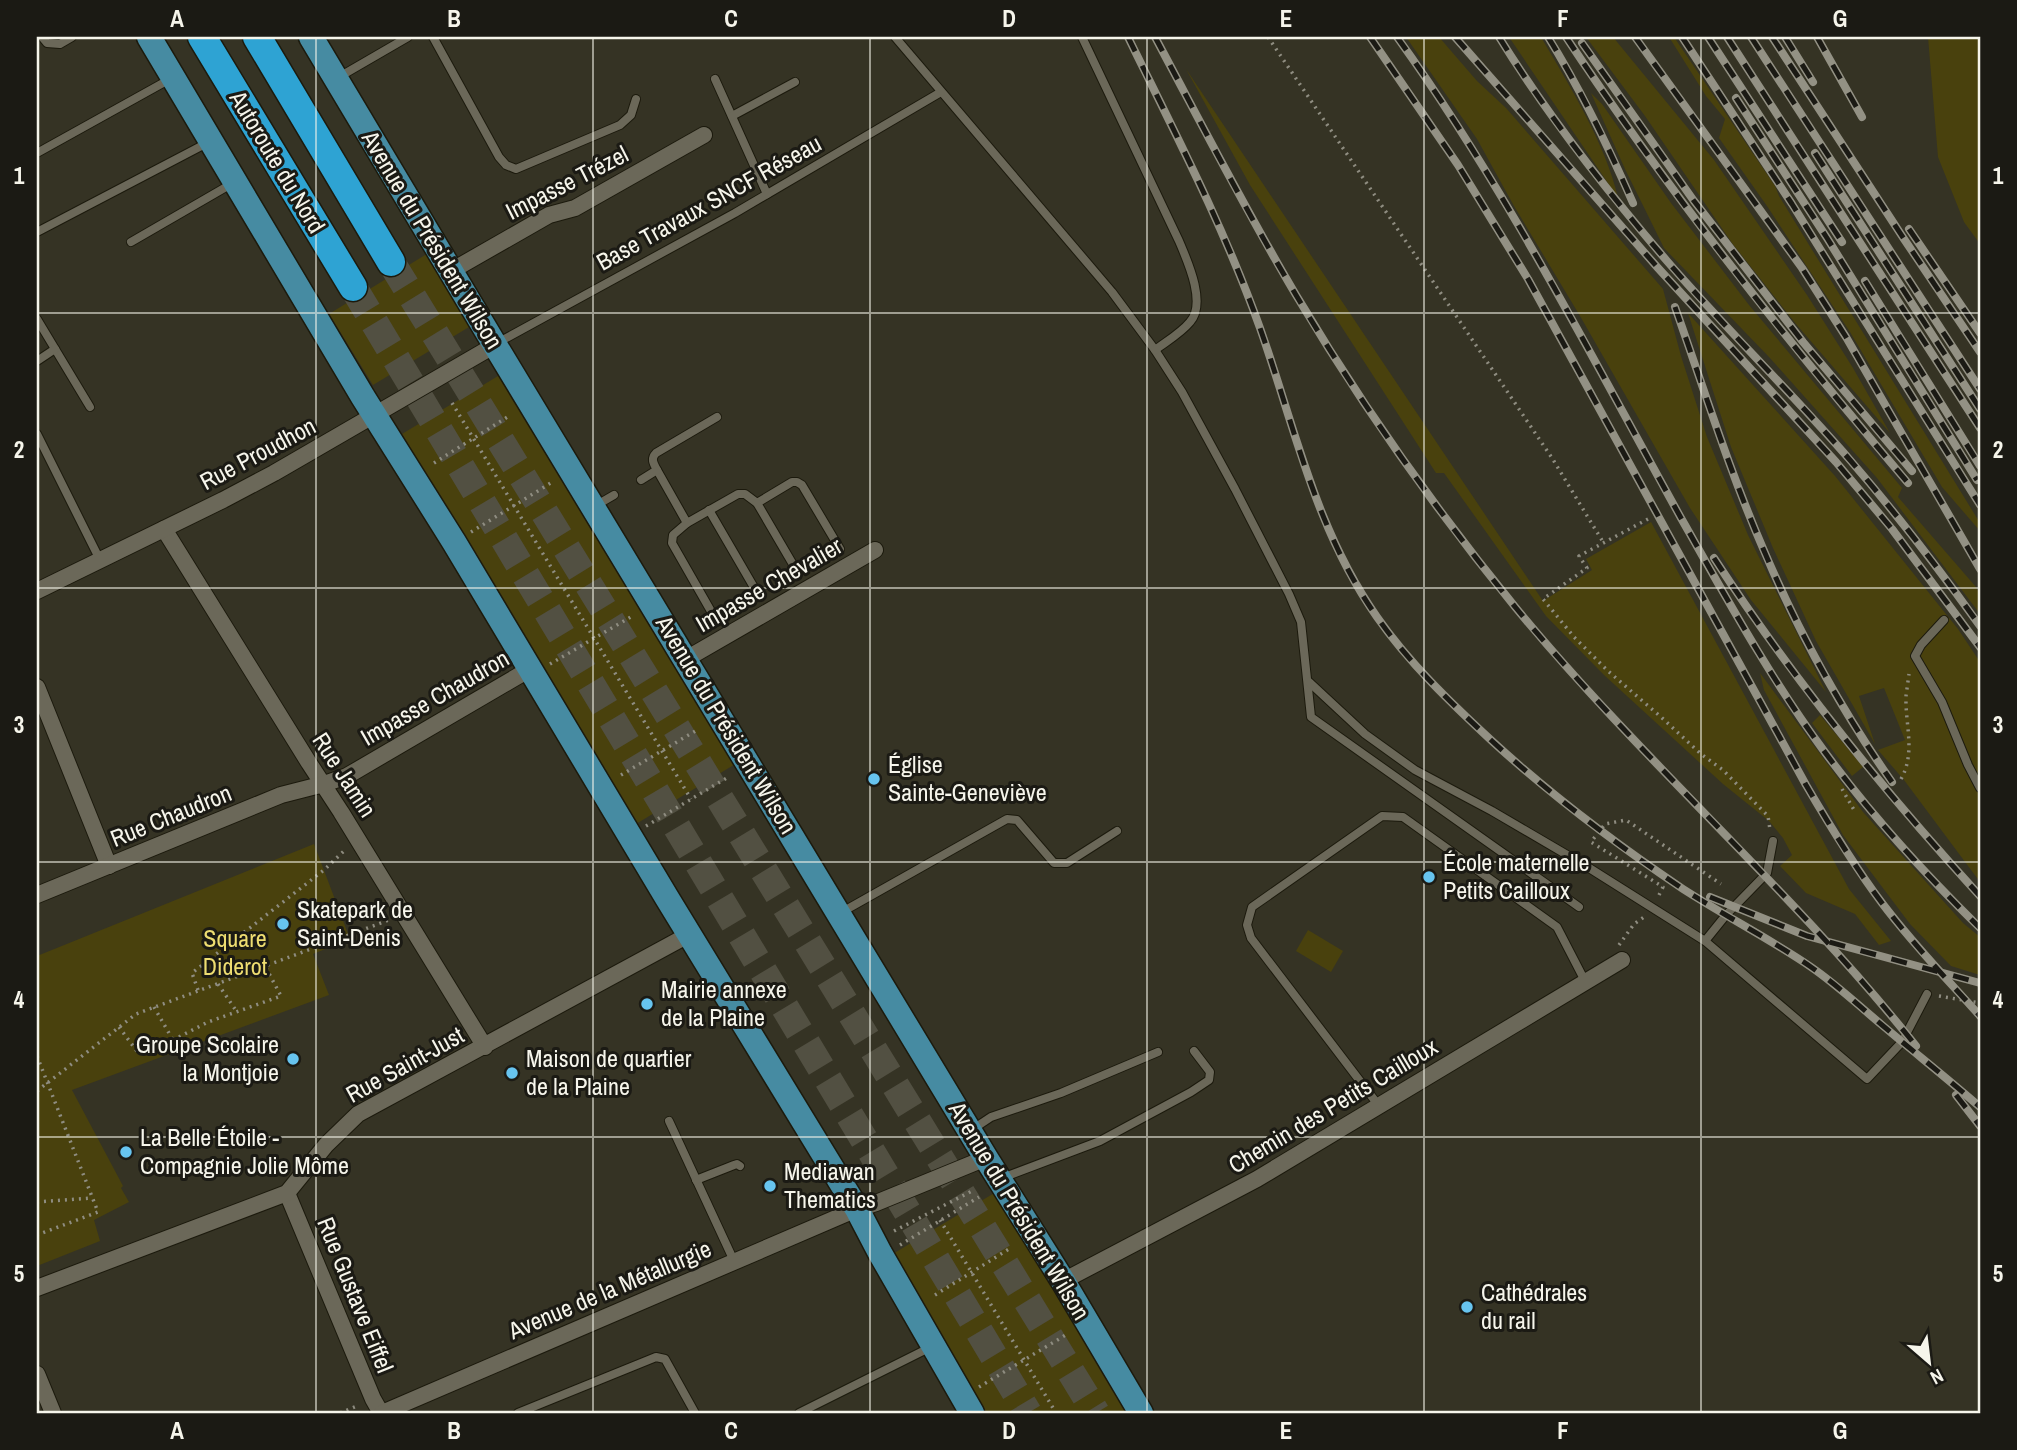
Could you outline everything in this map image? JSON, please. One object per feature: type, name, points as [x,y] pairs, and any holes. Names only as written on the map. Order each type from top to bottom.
[{"type":"highway","name":"Autoroute du Nord","points":[[202,37],[353,286]]},
{"type":"highway","name":"Autoroute du Nord","points":[[257,37],[390,262]]},
{"type":"main road","points":[[149,37],[374,415],[538,668],[660,887],[857,1209],[972,1413]]},
{"type":"main road","name":"Avenue du Président Wilson","points":[[311,37],[571,470],[604,501],[652,603],[1141,1413]]},
{"type":"street","name":"Impasse Trézel","points":[[451,271],[549,215],[575,208],[704,135]]},
{"type":"street","name":"Rue Proudhon","points":[[37,591],[274,473],[495,345]]},
{"type":"street","name":"Rue Jamin","points":[[164,529],[485,1047]]},
{"type":"street","name":"Impasse Chevalier","points":[[686,659],[875,550]]},
{"type":"street","name":"Impasse Chaudron","points":[[324,784],[347,776],[538,668]]},
{"type":"street","points":[[37,687],[109,866]]},
{"type":"street","name":"Rue Chaudron","points":[[37,895],[281,795],[324,784]]},
{"type":"street","name":"Rue Saint-Just","points":[[288,1193],[326,1145],[358,1114],[690,933]]},
{"type":"street","name":"Chemin des Petits Cailloux","points":[[1063,1281],[1257,1179],[1622,960]]},
{"type":"street","name":"Avenue de la Métallurgie","points":[[383,1413],[734,1261],[986,1158]]},
{"type":"street","points":[[37,1288],[288,1193]]},
{"type":"street","name":"Rue Gustave Eiffel","points":[[288,1193],[373,1399],[383,1413]]},
{"type":"street","points":[[37,1374],[53,1413]]},
{"type":"lane","points":[[42,37],[53,45],[72,37]]},
{"type":"lane","points":[[336,78],[408,37]]},
{"type":"lane","points":[[433,37],[499,157],[506,165],[516,169],[620,125],[631,115],[636,99]]},
{"type":"lane","points":[[895,37],[1106,285],[1155,350],[1182,392],[1289,594],[1301,622],[1311,717],[1579,906]]},
{"type":"lane","points":[[1082,37],[1179,241],[1195,289],[1193,320],[1155,350]]},
{"type":"lane","points":[[37,153],[173,77]]},
{"type":"lane","points":[[715,79],[767,194]]},
{"type":"lane","points":[[732,116],[795,82]]},
{"type":"lane","name":"Base Travaux SNCF Réseau","points":[[495,345],[767,194],[941,92]]},
{"type":"lane","points":[[37,232],[212,141]]},
{"type":"lane","points":[[131,242],[236,181]]},
{"type":"lane","points":[[37,319],[90,407]]},
{"type":"lane","points":[[37,360],[55,349]]},
{"type":"lane","points":[[687,523],[652,461],[653,456],[717,417]]},
{"type":"lane","points":[[37,434],[100,560]]},
{"type":"lane","points":[[641,480],[657,470]]},
{"type":"lane","points":[[757,503],[792,482],[797,482],[802,485],[840,549]]},
{"type":"lane","points":[[716,620],[672,543],[673,535],[709,510],[745,494],[757,503],[798,573]]},
{"type":"lane","points":[[709,510],[759,596]]},
{"type":"lane","points":[[1944,620],[1921,645],[1916,656],[1942,702],[1980,788]]},
{"type":"lane","points":[[1309,682],[1365,734],[1415,770],[1539,838],[1705,941],[1867,1079],[1902,1042],[1927,994]]},
{"type":"lane","points":[[1379,1106],[1251,938],[1247,925],[1252,908],[1382,816],[1403,817],[1557,927],[1586,983]]},
{"type":"lane","points":[[839,913],[1007,819],[1017,820],[1054,863],[1062,864],[1068,863],[1117,831]]},
{"type":"lane","points":[[1705,941],[1767,873],[1773,841]]},
{"type":"lane","points":[[999,1179],[1100,1141],[1200,1086],[1209,1080],[1210,1072],[1194,1051]]},
{"type":"lane","points":[[970,1131],[991,1117],[1061,1093],[1158,1052]]},
{"type":"lane","points":[[669,1121],[734,1261]]},
{"type":"lane","points":[[696,1180],[734,1164],[740,1166]]},
{"type":"lane","points":[[799,1413],[933,1345]]},
{"type":"lane","points":[[518,1413],[656,1357],[665,1359],[695,1413]]},
{"type":"path","points":[[1268,37],[1552,458],[1603,542]]},
{"type":"path","points":[[452,403],[691,799]]},
{"type":"path","points":[[434,463],[509,416]]},
{"type":"path","points":[[454,542],[571,470]]},
{"type":"path","points":[[1648,519],[1579,556],[1587,568],[1543,599],[1574,637],[1608,671],[1700,754],[1723,770],[1768,816],[1770,826]]},
{"type":"path","points":[[538,668],[652,603]]},
{"type":"path","points":[[1901,779],[1910,750],[1906,697],[1910,668],[1916,656]]},
{"type":"path","points":[[621,775],[698,730]]},
{"type":"path","points":[[643,827],[749,764]]},
{"type":"path","points":[[1842,789],[1854,810]]},
{"type":"path","points":[[1663,887],[1591,842],[1605,824],[1626,820],[1721,884]]},
{"type":"path","points":[[198,991],[192,973],[324,870],[357,838]]},
{"type":"path","points":[[1622,960],[1618,945],[1634,924],[1654,909]]},
{"type":"path","points":[[37,1091],[136,1014],[404,915]]},
{"type":"path","points":[[119,1027],[139,1054],[208,1022],[281,996],[265,966]]},
{"type":"path","points":[[218,984],[237,1012]]},
{"type":"path","points":[[1927,994],[1980,1003]]},
{"type":"path","points":[[154,1007],[173,1040]]},
{"type":"path","points":[[37,1056],[98,1212],[37,1235]]},
{"type":"path","points":[[894,1231],[974,1190]]},
{"type":"path","points":[[901,1244],[979,1197]]},
{"type":"path","points":[[37,1202],[92,1198]]},
{"type":"path","points":[[940,1220],[1056,1413]]},
{"type":"path","points":[[935,1295],[1009,1249]]},
{"type":"path","points":[[976,1388],[1087,1322]]},
{"type":"green space","points":[[1406,37],[1439,37],[1477,81],[1506,108],[1663,289],[1707,437],[1748,535],[1826,692],[1751,600],[1690,508],[1477,139]]},
{"type":"green space","points":[[1509,37],[1541,37],[1596,136],[1618,198]]},
{"type":"green space","points":[[1586,37],[1613,37],[1714,160],[1807,295],[1890,433],[1796,324],[1732,243],[1645,116]]},
{"type":"green space","points":[[1669,37],[1674,37],[1775,186],[1980,523],[1980,531],[1942,487],[1850,332],[1719,138],[1725,119],[1706,96]]},
{"type":"green space","points":[[1928,37],[1980,37],[1980,244],[1964,222],[1938,157]]},
{"type":"green space","points":[[1186,69],[1543,601],[1592,570],[1586,559],[1651,522],[1849,889],[1891,941],[1879,945],[1855,914],[1806,893],[1780,866],[1792,855],[1769,821],[1723,784],[1604,675],[1546,616],[1444,473],[1436,473],[1250,185]]},
{"type":"green space","points":[[1591,93],[1602,104],[1671,203],[1749,305],[1902,488],[1898,497],[1976,587],[1980,595],[1980,614],[1877,478],[1769,357],[1664,248]]},
{"type":"green space","points":[[430,252],[474,324],[373,385],[329,314]]},
{"type":"green space","points":[[1688,313],[1835,476],[1958,629],[1980,662],[1980,882],[1904,780],[1878,750],[1905,740],[1884,688],[1859,696],[1875,744],[1816,641],[1731,447]]},
{"type":"green space","points":[[503,373],[737,763],[636,824],[402,434]]},
{"type":"green space","points":[[1760,673],[1863,812],[1963,923],[1980,937],[1980,975],[1951,966],[1910,924],[1843,835],[1764,690]]},
{"type":"green space","points":[[1820,715],[1863,767],[1852,776],[1812,723]]},
{"type":"green space","name":"Square Diderot","points":[[314,844],[350,939],[313,954],[329,995],[72,1090],[129,1202],[94,1220],[100,1241],[37,1266],[37,956]]},
{"type":"green space","points":[[1308,930],[1343,951],[1331,972],[1296,951]]},
{"type":"green space","points":[[996,1192],[1127,1413],[987,1413],[891,1255]]},
{"type":"tunnel","points":[[391,262],[1096,1413]]},
{"type":"tunnel","points":[[353,287],[1028,1413]]},
{"type":"railway","points":[[1128,37],[1231,253],[1260,328],[1308,477],[1337,549],[1389,634],[1461,712],[1561,800],[1683,889],[1820,974],[1980,1107]]},
{"type":"railway","points":[[1155,37],[1296,295],[1373,416],[1457,533],[1564,664],[1819,934],[1916,1046]]},
{"type":"railway","points":[[1370,37],[1458,165],[1528,279],[1833,831],[1893,918],[1980,1016]]},
{"type":"railway","points":[[1397,37],[1437,94],[1511,213],[1681,518],[1785,695],[1824,751],[1879,821],[1980,928]]},
{"type":"railway","points":[[1455,37],[1658,268],[1836,462],[1892,529],[1980,647]]},
{"type":"railway","points":[[1499,37],[1578,152],[1622,207],[1689,286],[1867,480],[1980,626]]},
{"type":"railway","points":[[1548,37],[1593,118],[1633,203]]},
{"type":"railway","points":[[1566,37],[1646,153],[1730,265],[1908,483]]},
{"type":"railway","points":[[1635,37],[1802,268],[1846,337],[1980,569]]},
{"type":"railway","points":[[1682,37],[1792,204],[1980,505]]},
{"type":"railway","points":[[1708,37],[1842,242]]},
{"type":"railway","points":[[1727,37],[1980,428]]},
{"type":"railway","points":[[1751,37],[1980,389]]},
{"type":"railway","points":[[1772,37],[1980,352]]},
{"type":"railway","points":[[1785,37],[1813,82]]},
{"type":"railway","points":[[1817,37],[1862,117]]},
{"type":"railway","points":[[1582,43],[1694,201],[1803,342],[1912,471]]},
{"type":"railway","points":[[1736,98],[1827,238],[1977,480]]},
{"type":"railway","points":[[1815,153],[1980,409]]},
{"type":"railway","points":[[1909,229],[1980,333]]},
{"type":"railway","points":[[1865,281],[1980,466]]},
{"type":"railway","points":[[1675,307],[1740,492],[1778,583],[1839,699],[1892,782]]},
{"type":"railway","points":[[1714,558],[1775,647],[1840,732],[1908,815],[1980,896]]},
{"type":"railway","points":[[1710,897],[1807,936],[1980,983]]},
{"type":"railway","points":[[1956,1095],[1980,1126]]},
{"type":"place","name":"Église Sainte-Geneviève","points":[[874,779]]},
{"type":"place","name":"École maternelle Petits Cailloux","points":[[1429,877]]},
{"type":"place","name":"Skatepark de Saint-Denis","points":[[283,924]]},
{"type":"place","name":"Mairie annexe de la Plaine","points":[[647,1004]]},
{"type":"place","name":"Groupe Scolaire la Montjoie","points":[[293,1059]]},
{"type":"place","name":"Maison de quartier de la Plaine","points":[[512,1073]]},
{"type":"place","name":"La Belle Étoile - Compagnie Jolie Môme","points":[[126,1152]]},
{"type":"place","name":"Mediawan Thematics","points":[[770,1186]]},
{"type":"place","name":"Cathédrales du rail","points":[[1467,1307]]}]
